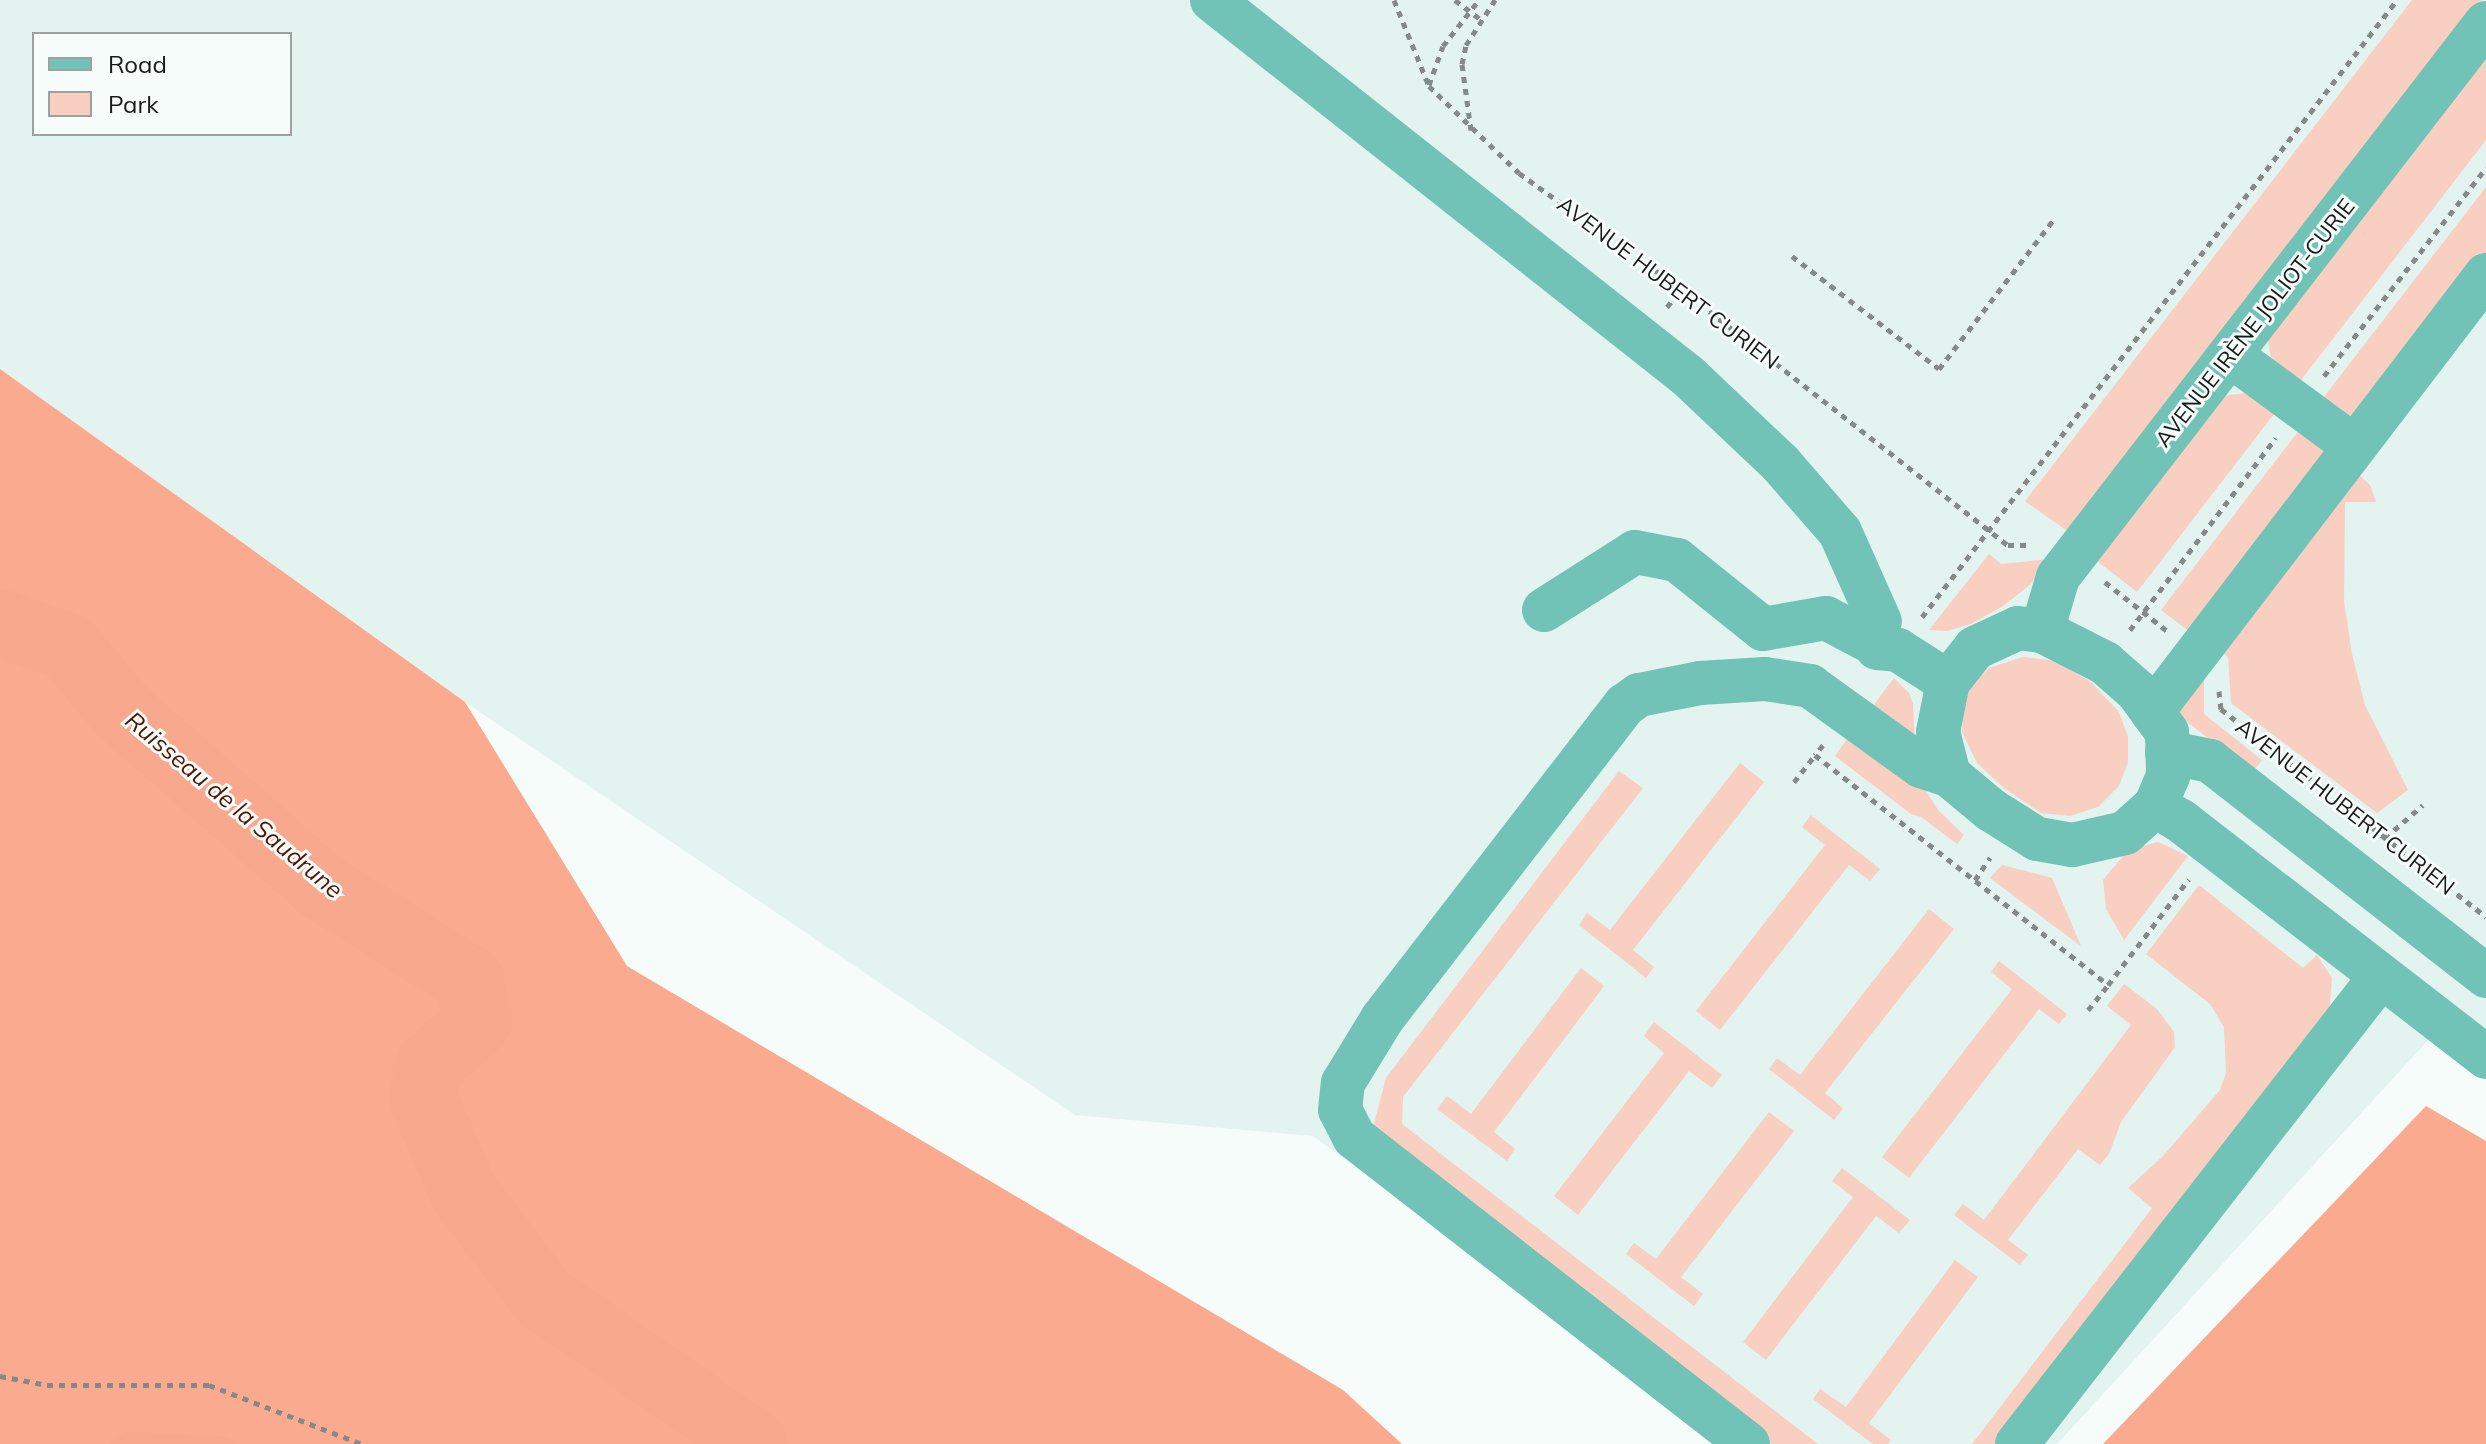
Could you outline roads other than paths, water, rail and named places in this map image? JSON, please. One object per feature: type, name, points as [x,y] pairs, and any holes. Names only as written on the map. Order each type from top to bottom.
[{"type":"street","points":[[1212,0],[1688,376],[1780,463],[1840,532],[1882,638]]},
{"type":"street","name":"AVENUE IRÈNE JOLIOT-CURIE","points":[[2042,631],[2058,577],[2486,23]]},
{"type":"street","points":[[2152,712],[2195,651],[2486,275]]},
{"type":"street","points":[[2230,355],[2354,446]]},
{"type":"street","points":[[1544,610],[1635,552],[1677,560],[1763,629],[1826,618],[1882,638],[1948,682]]},
{"type":"street","points":[[1748,1444],[1354,1137],[1340,1110],[1343,1083],[1391,1006],[1625,705],[1639,695],[1700,683],[1765,679],[1810,686],[1921,766],[1954,780],[2037,839],[2072,845],[2125,833],[2155,806],[2168,776],[2167,732],[2137,691],[2105,663],[2042,631],[2018,628],[1975,648],[1948,682],[1938,732],[1954,780],[1951,800],[1987,863],[2009,853],[2033,860],[2055,844]]},
{"type":"street","name":"AVENUE HUBERT CURIEN","points":[[2167,752],[2210,761],[2486,976]]},
{"type":"street","points":[[2155,806],[2181,821],[2486,1057]]},
{"type":"street","points":[[2017,1444],[2381,976]]},
{"type":"waterway","name":"Ruisseau de la Saudrune","points":[[0,623],[68,647],[123,712],[320,885],[469,980],[478,1021],[428,1067],[424,1101],[463,1191],[544,1298],[754,1444]]}]
